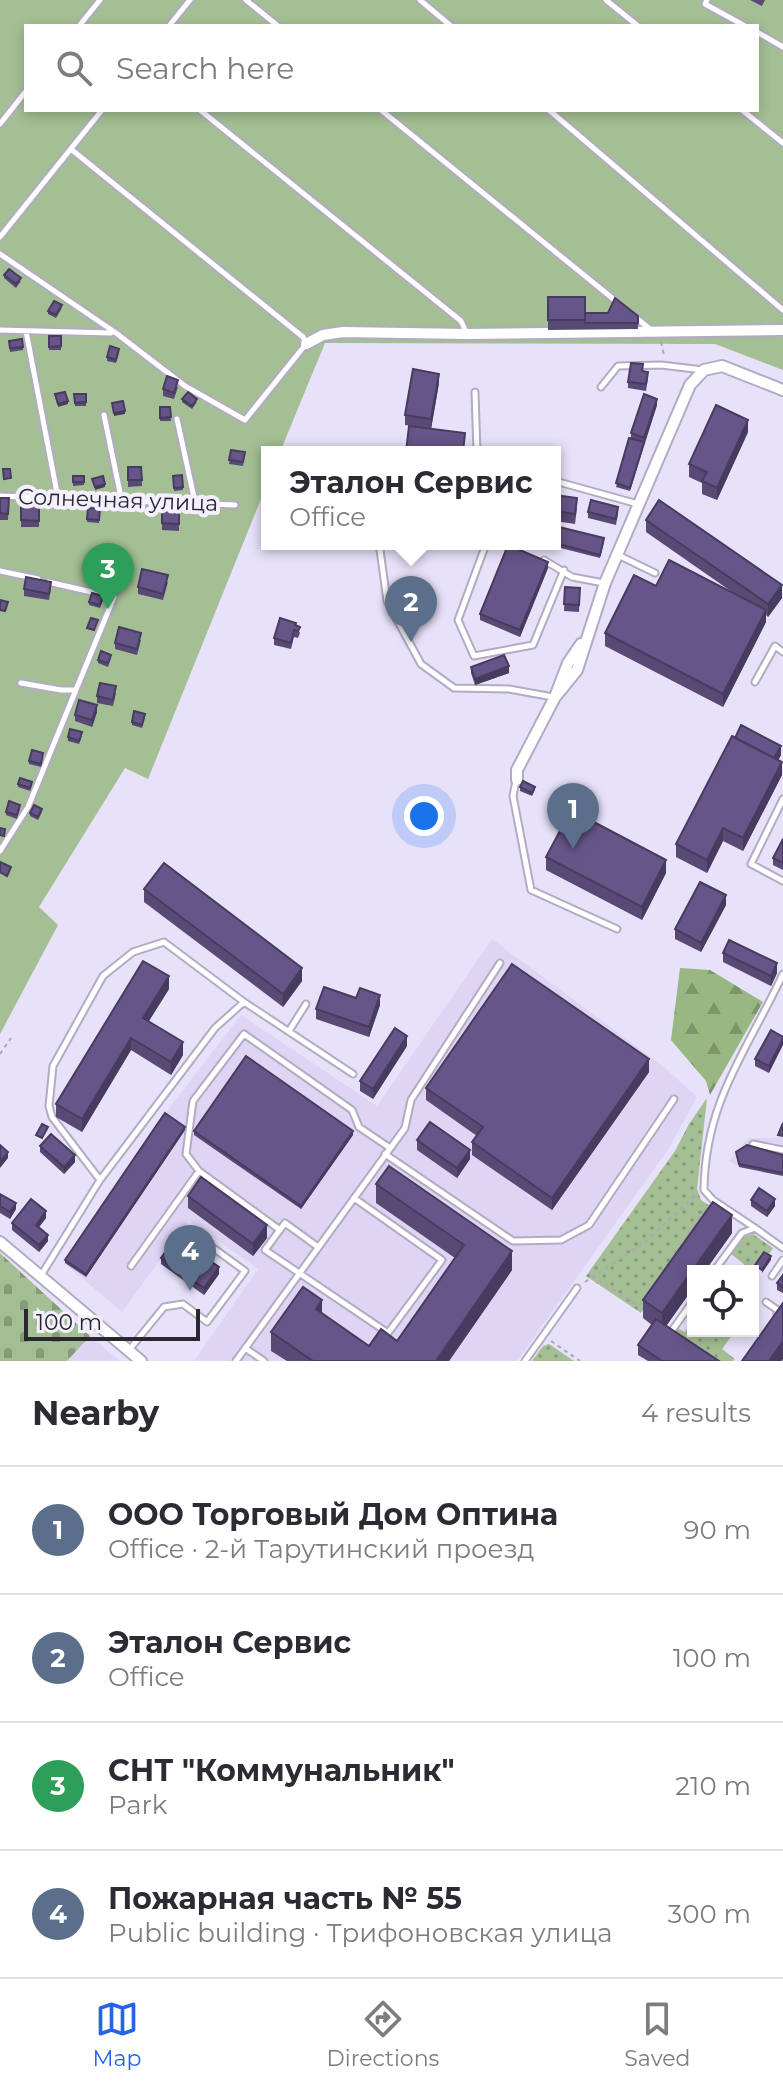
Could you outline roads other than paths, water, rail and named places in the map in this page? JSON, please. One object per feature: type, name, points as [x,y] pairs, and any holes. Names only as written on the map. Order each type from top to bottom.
[{"type":"street","points":[[306,344],[323,335],[343,332],[467,334],[783,330]]},
{"type":"street","points":[[517,780],[517,770],[555,697],[577,670],[605,583],[690,385],[704,370],[722,366],[783,390]]},
{"type":"street","points":[[0,1242],[141,1361]]},
{"type":"lane","points":[[81,24],[100,0]]},
{"type":"lane","points":[[171,24],[190,0]]},
{"type":"lane","points":[[246,0],[276,24]]},
{"type":"lane","points":[[420,0],[449,24]]},
{"type":"lane","points":[[606,0],[636,24]]},
{"type":"lane","points":[[707,0],[705,4],[741,24]]},
{"type":"lane","points":[[759,33],[783,47]]},
{"type":"lane","points":[[0,124],[24,94]]},
{"type":"lane","points":[[0,237],[100,112]]},
{"type":"lane","points":[[202,112],[461,321],[467,334]]},
{"type":"lane","points":[[383,112],[619,304]]},
{"type":"lane","points":[[551,112],[783,310]]},
{"type":"lane","points":[[744,112],[783,143]]},
{"type":"lane","points":[[0,254],[185,386],[245,420],[306,344],[303,337],[72,150]]},
{"type":"lane","points":[[631,314],[655,333]]},
{"type":"lane","points":[[0,330],[111,333]]},
{"type":"lane","points":[[26,331],[58,498]]},
{"type":"lane","points":[[601,387],[618,366],[661,365],[704,370]]},
{"type":"lane","points":[[475,392],[477,446]]},
{"type":"lane","points":[[104,415],[122,502]]},
{"type":"lane","points":[[177,419],[195,502]]},
{"type":"lane","points":[[561,483],[639,504]]},
{"type":"lane","name":"Солнечная улица","points":[[0,496],[235,505]]},
{"type":"lane","points":[[380,550],[387,601],[421,664],[454,688],[509,689],[555,697]]},
{"type":"lane","points":[[484,550],[458,620],[474,656],[533,645],[564,570]]},
{"type":"lane","points":[[617,555],[655,573]]},
{"type":"lane","points":[[540,558],[572,577],[605,583]]},
{"type":"lane","points":[[0,571],[114,597],[28,807],[0,851]]},
{"type":"lane","points":[[755,682],[775,646],[783,652]]},
{"type":"lane","points":[[21,683],[76,690]]},
{"type":"lane","points":[[517,780],[513,796],[531,890],[617,929]]},
{"type":"lane","points":[[783,799],[751,864],[783,881]]},
{"type":"lane","points":[[100,1180],[52,1117],[49,1106],[53,1066],[103,976],[133,952],[164,942],[244,1002],[353,1074]]},
{"type":"lane","points":[[236,1361],[405,1128],[411,1100],[500,963]]},
{"type":"lane","points":[[783,974],[728,1079],[714,1115],[704,1162],[704,1190],[713,1200],[783,1248]]},
{"type":"lane","points":[[39,1277],[100,1180],[215,1028],[244,1002]]},
{"type":"lane","points":[[289,1031],[306,1004]]},
{"type":"lane","points":[[280,1230],[199,1171],[186,1154],[193,1101],[244,1034],[352,1110],[359,1127],[388,1151],[513,1241],[561,1240],[589,1225],[674,1099]]},
{"type":"lane","points":[[753,1144],[783,1150]]},
{"type":"lane","points":[[131,1266],[199,1171]]},
{"type":"lane","points":[[318,1247],[285,1223],[265,1250],[388,1333],[442,1260],[354,1198]]},
{"type":"lane","points":[[718,1265],[742,1233],[755,1228]]},
{"type":"lane","points":[[128,1351],[164,1307],[183,1304],[207,1322],[245,1271],[194,1234]]},
{"type":"lane","points":[[772,1276],[783,1260]]},
{"type":"lane","points":[[525,1361],[577,1288]]},
{"type":"lane","points":[[766,1302],[779,1311],[770,1324]]},
{"type":"lane","points":[[673,1329],[687,1309]]},
{"type":"lane","points":[[245,1348],[264,1361]]},
{"type":"place","name":"СНТ \"Коммунальник\"","points":[[108,609]]},
{"type":"place","name":"Эталон Сервис","points":[[411,642]]},
{"type":"place","name":"ООО Торговый Дом Оптина","points":[[573,849]]},
{"type":"place","name":"Пожарная часть № 55","points":[[190,1291]]}]
